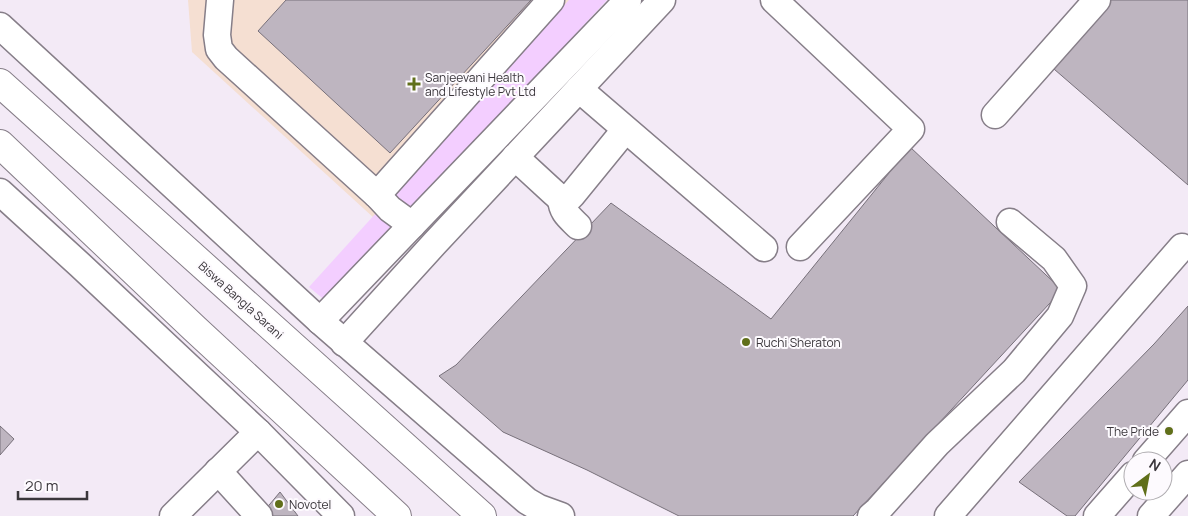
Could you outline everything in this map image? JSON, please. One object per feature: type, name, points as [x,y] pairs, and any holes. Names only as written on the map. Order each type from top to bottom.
[{"type":"main road","name":"Biswa Bangla Sarani","points":[[0,83],[482,516]]},
{"type":"main road","points":[[0,144],[194,328],[398,516]]},
{"type":"street","points":[[220,0],[217,36],[219,49],[226,58],[390,209],[412,225]]},
{"type":"street","points":[[377,195],[550,0]]},
{"type":"street","points":[[320,321],[628,0]]},
{"type":"street","points":[[344,343],[662,0]]},
{"type":"street","points":[[774,0],[911,129],[800,248]]},
{"type":"street","points":[[994,114],[1097,0]]},
{"type":"street","points":[[0,26],[344,343],[526,501],[561,516]]},
{"type":"street","points":[[579,89],[764,248]]},
{"type":"street","points":[[561,199],[568,199],[572,196],[625,130]]},
{"type":"street","points":[[515,157],[561,199],[564,212],[578,226]]},
{"type":"street","points":[[0,192],[258,432],[341,516]]},
{"type":"street","points":[[871,516],[937,444],[1014,371],[1060,316],[1074,286],[1054,259],[1010,222]]},
{"type":"street","points":[[948,516],[1182,248]]},
{"type":"street","points":[[1155,451],[1188,413]]},
{"type":"street","points":[[173,516],[258,432]]},
{"type":"street","points":[[218,471],[259,516]]},
{"type":"street","points":[[1150,516],[1188,474]]},
{"type":"street","points":[[1097,516],[1123,486]]},
{"type":"shaded area","points":[[188,0],[592,0],[386,229],[192,52]]},
{"type":"shaded area","points":[[569,0],[607,0],[327,302],[309,287]]},
{"type":"building","points":[[286,0],[531,0],[390,153],[258,31]]},
{"type":"building","points":[[1109,0],[1188,0],[1188,185],[1047,63]]},
{"type":"building","name":"Ruchi Sheraton","points":[[910,147],[1062,290],[853,516],[679,516],[587,470],[503,432],[439,376],[456,365],[611,203],[771,319]]},
{"type":"building","points":[[1188,306],[1188,380],[1129,451],[1123,451],[1123,458],[1075,516],[1067,516],[1019,482],[1154,344]]},
{"type":"building","points":[[0,426],[14,439],[0,455]]},
{"type":"building","name":"Novotel","points":[[280,492],[298,516],[260,516]]},
{"type":"place","name":"Sanjeevani Health and Lifestyle Pvt Ltd","points":[[414,84]]},
{"type":"place","name":"Ruchi Sheraton","points":[[746,342]]},
{"type":"place","name":"The Pride","points":[[1169,431]]},
{"type":"place","name":"Novotel","points":[[279,504]]}]
